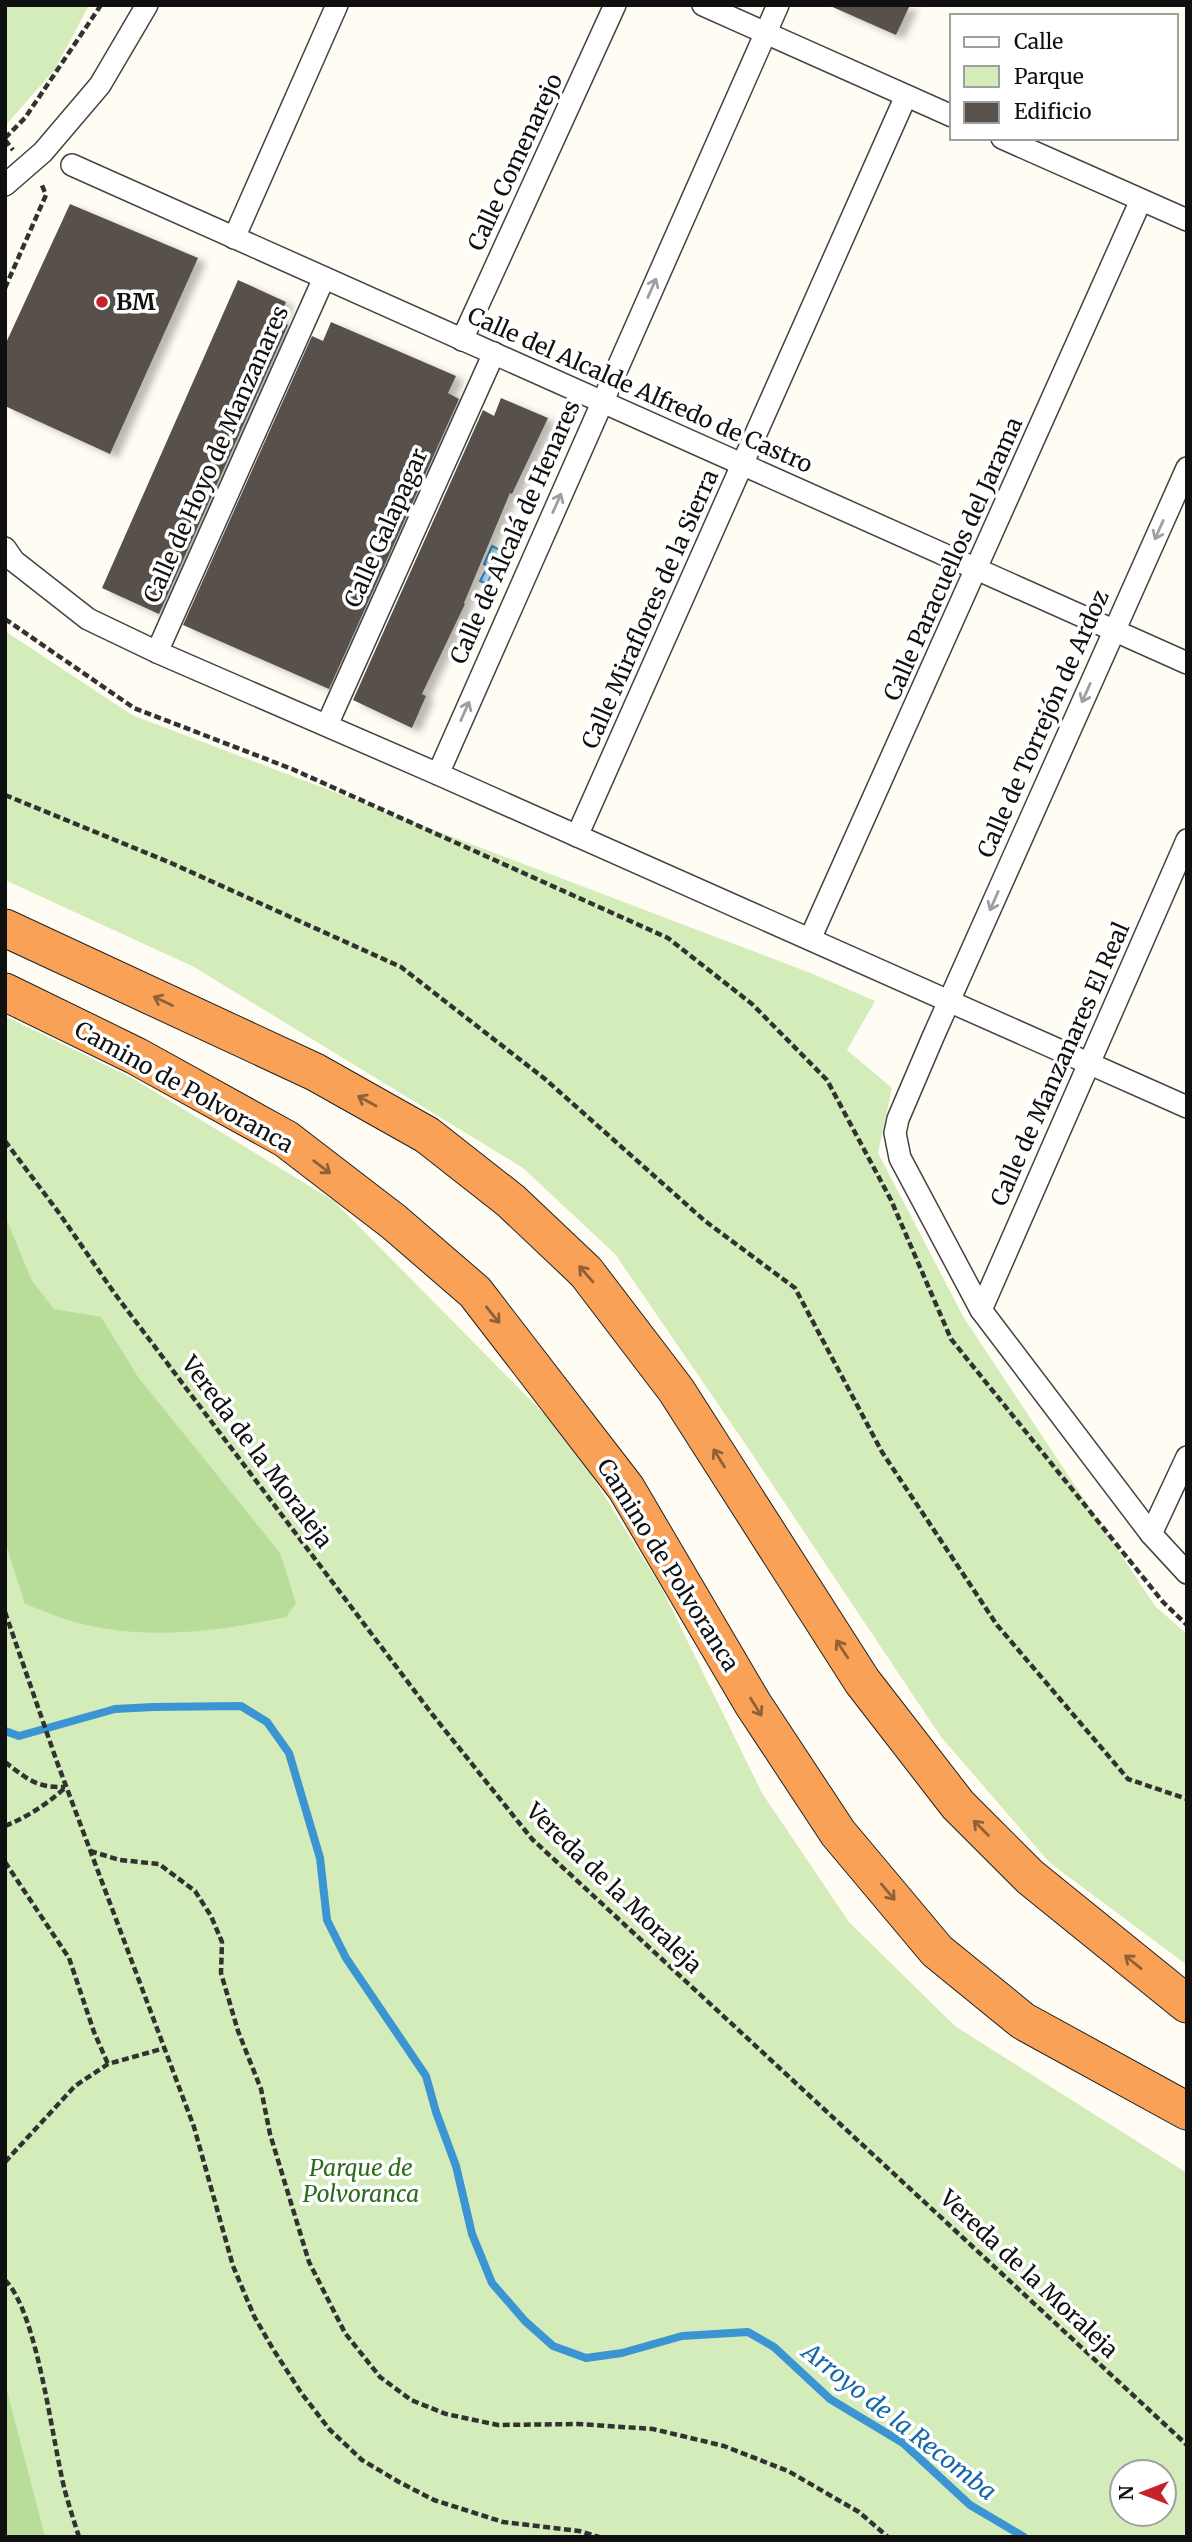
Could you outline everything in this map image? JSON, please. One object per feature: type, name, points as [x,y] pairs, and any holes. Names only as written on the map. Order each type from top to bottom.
[{"type":"highway","points":[[5,928],[315,1072],[427,1135],[511,1201],[586,1272],[676,1390],[862,1681],[958,1805],[1030,1877],[1187,2004]]},
{"type":"highway","name":"Camino de Polvoranca","points":[[5,992],[136,1056],[286,1139],[394,1222],[475,1292],[626,1488],[753,1704],[838,1833],[937,1951],[1023,2021],[1187,2111]]},
{"type":"highway","points":[[1023,2021],[1088,2085],[1187,2138]]},
{"type":"street","points":[[5,185],[43,152],[100,85],[147,5]]},
{"type":"street","points":[[234,238],[337,5]]},
{"type":"street","name":"Calle Comenarejo","points":[[462,340],[615,5]]},
{"type":"street","points":[[702,5],[950,115]]},
{"type":"street","name":"Calle de Alcalá de Henares","points":[[438,774],[778,5]]},
{"type":"street","name":"Calle Miraflores de la Sierra","points":[[577,836],[906,96]]},
{"type":"street","points":[[1006,140],[1187,220]]},
{"type":"street","name":"Calle del Alcalde Alfredo de Castro","points":[[72,165],[1187,663]]},
{"type":"street","points":[[5,180],[27,166]]},
{"type":"street","name":"Calle Paracuellos del Jarama","points":[[810,939],[1141,200]]},
{"type":"street","name":"Calle de Hoyo de Manzanares","points":[[157,652],[324,278]]},
{"type":"street","name":"Calle Galapagar","points":[[327,725],[494,354]]},
{"type":"street","name":"Calle de Torrejón de Ardoz","points":[[1187,468],[949,1002],[898,1119],[895,1133],[900,1158],[981,1310],[1151,1534],[1187,1573]]},
{"type":"street","points":[[5,548],[14,561],[88,619],[157,652],[1187,1107]]},
{"type":"street","name":"Calle de Manzanares El Real","points":[[981,1310],[1187,840]]},
{"type":"street","points":[[1151,1534],[1187,1457]]},
{"type":"path","points":[[5,288],[46,195],[41,184],[5,139],[25,118],[101,5]]},
{"type":"path","points":[[5,619],[134,708],[292,769],[668,938],[752,1004],[827,1080],[891,1200],[951,1339],[1163,1602],[1187,1625]]},
{"type":"path","points":[[5,795],[171,863],[401,967],[545,1079],[705,1221],[795,1288],[882,1452],[997,1625],[1128,1779],[1187,1799]]},
{"type":"path","name":"Vereda de la Moraleja","points":[[5,1141],[59,1213],[114,1294],[432,1714],[532,1839],[1187,2445]]},
{"type":"path","points":[[5,1612],[66,1787],[194,2127],[233,2266],[254,2316],[302,2394],[330,2430],[362,2460],[434,2500],[503,2522],[579,2531],[599,2537]]},
{"type":"path","points":[[5,1762],[27,1779],[45,1787],[66,1787]]},
{"type":"path","points":[[5,1826],[29,1816],[66,1787]]},
{"type":"path","points":[[90,1851],[120,1860],[159,1864],[195,1891],[211,1916],[222,1942],[221,1973],[238,2031],[261,2089],[270,2134],[309,2262],[345,2333],[380,2377],[411,2400],[446,2414],[498,2425],[578,2424],[653,2429],[724,2446],[788,2471],[859,2512],[888,2537]]},
{"type":"path","points":[[5,1862],[69,1958],[108,2064]]},
{"type":"path","points":[[5,2162],[75,2086],[108,2064],[164,2048]]},
{"type":"path","points":[[5,2280],[22,2307],[36,2357],[65,2490],[79,2537]]},
{"type":"green space","points":[[5,5],[89,5],[55,69],[5,126]]},
{"type":"green space","points":[[5,631],[132,715],[813,974],[875,1001],[847,1050],[892,1088],[878,1153],[964,1318],[1155,1606],[1187,1634],[1187,1965],[1050,1863],[941,1737],[615,1254],[523,1168],[194,967],[5,880]]},
{"type":"green space","name":"Parque de Polvoranca","points":[[5,1016],[132,1078],[334,1201],[570,1440],[662,1589],[762,1793],[849,1922],[955,2026],[1187,2173],[1187,2537],[5,2537]]},
{"type":"green space","points":[[5,1216],[32,1281],[54,1309],[101,1317],[138,1377],[280,1553],[296,1603],[286,1617],[212,1630],[136,1632],[79,1623],[25,1604],[5,1542]]},
{"type":"green space","points":[[5,2383],[45,2537],[5,2537]]},
{"type":"water","points":[[492,546],[502,551],[487,584],[480,581],[488,566],[484,564]]},
{"type":"building","points":[[828,5],[910,5],[896,35]]},
{"type":"building","name":"BM","points":[[70,204],[198,258],[110,454],[5,406],[5,345]]},
{"type":"building","points":[[238,280],[286,302],[278,321],[288,325],[159,614],[102,588]]},
{"type":"building","points":[[331,322],[456,376],[448,393],[459,399],[329,689],[183,625],[312,336],[323,341]]},
{"type":"building","points":[[501,398],[548,418],[512,494],[510,493],[465,604],[422,694],[426,696],[412,728],[353,700],[483,410],[494,416]]},
{"type":"waterway","name":"Arroyo de la Recomba","points":[[5,1731],[19,1736],[115,1709],[153,1707],[241,1706],[267,1722],[289,1753],[320,1858],[327,1920],[346,1958],[426,2076],[456,2166],[472,2234],[492,2283],[525,2321],[553,2346],[586,2358],[622,2353],[682,2336],[748,2332],[774,2347],[830,2399],[903,2443],[970,2505],[1024,2537]]},
{"type":"place","name":"BM","points":[[102,302]]}]
